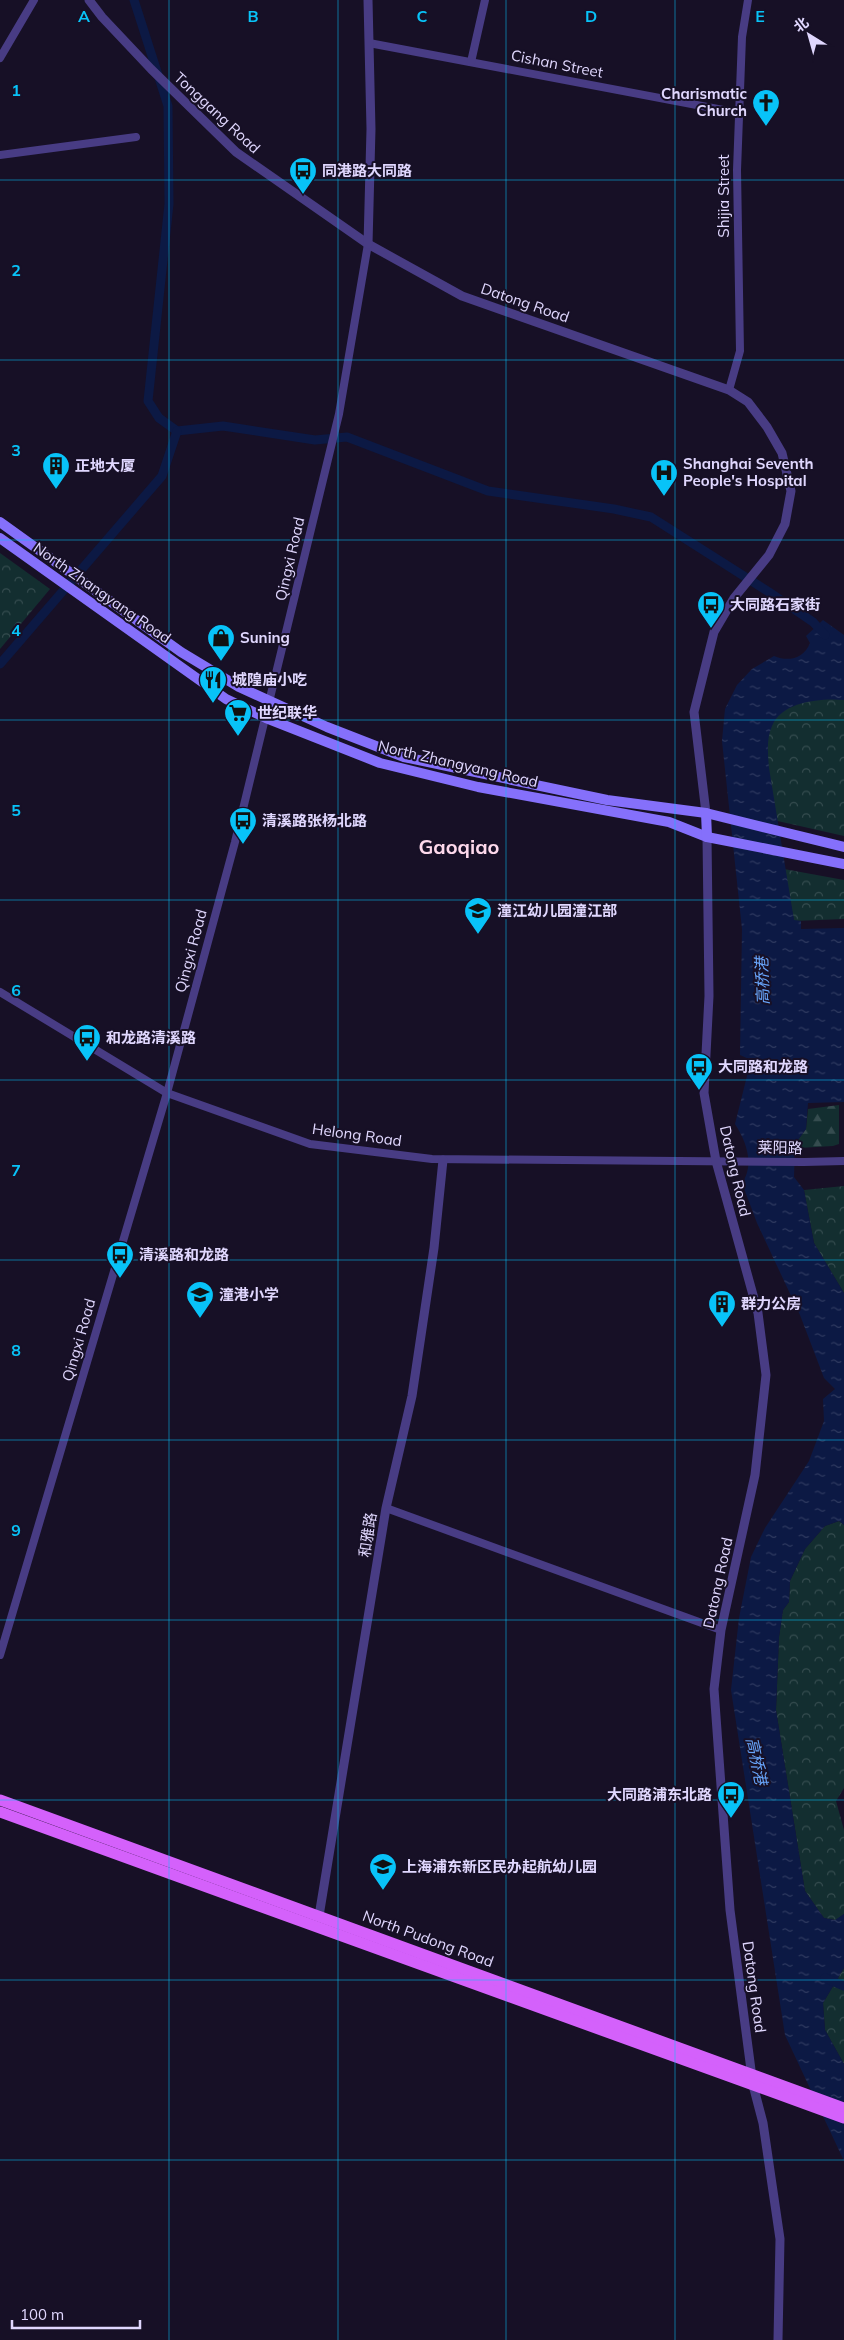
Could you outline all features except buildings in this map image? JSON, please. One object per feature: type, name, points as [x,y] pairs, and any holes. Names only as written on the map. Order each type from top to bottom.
[{"type":"main road","name":"North Zhangyang Road","points":[[0,522],[181,652],[239,687],[327,727],[404,757],[607,800],[706,813],[844,847]]},
{"type":"main road","name":"North Zhangyang Road","points":[[0,538],[71,591],[226,699],[266,718],[380,763],[478,787],[669,822],[707,837],[844,864]]},
{"type":"main road","points":[[706,813],[707,837]]},
{"type":"main road","name":"North Pudong Road","points":[[0,1800],[844,2108]]},
{"type":"main road","name":"North Pudong Road","points":[[0,1812],[844,2118]]},
{"type":"street","points":[[0,58],[34,0]]},
{"type":"street","name":"Tonggang Road","points":[[89,0],[121,38],[236,152],[368,244]]},
{"type":"street","points":[[368,0],[371,129],[368,244]]},
{"type":"street","points":[[471,62],[485,0]]},
{"type":"street","name":"Shijia Street","points":[[728,390],[740,351],[737,170],[742,37],[748,0]]},
{"type":"street","name":"Cishan Street","points":[[369,43],[739,113]]},
{"type":"street","points":[[0,155],[136,137]]},
{"type":"street","name":"Datong Road","points":[[368,244],[462,296],[728,390],[748,402],[767,427],[782,453],[790,491],[785,524],[769,555],[734,598],[714,632],[694,712],[706,813]]},
{"type":"street","name":"Qingxi Road","points":[[0,1655],[167,1093],[271,700],[339,414],[368,244]]},
{"type":"street","name":"Datong Road","points":[[707,837],[709,996],[704,1093],[716,1161],[758,1313],[766,1375],[755,1475],[721,1630],[714,1689],[730,1910],[752,2073],[763,2123],[780,2239],[778,2340]]},
{"type":"street","name":"Helong Road","points":[[0,992],[167,1093],[310,1144],[443,1160],[716,1161]]},
{"type":"street","name":"和雅路","points":[[320,1916],[386,1508],[412,1396],[435,1240],[443,1160]]},
{"type":"street","name":"莱阳路","points":[[716,1161],[844,1161]]},
{"type":"street","points":[[386,1508],[721,1630]]},
{"type":"green space","points":[[0,553],[50,589],[0,649]]},
{"type":"green space","points":[[844,689],[844,836],[760,817],[771,707]]},
{"type":"green space","points":[[784,869],[844,880],[844,919],[794,921]]},
{"type":"green space","points":[[839,1105],[839,1144],[799,1148],[795,1144],[806,1129],[808,1109]]},
{"type":"green space","points":[[844,1186],[844,1293],[814,1243],[804,1190]]},
{"type":"green space","points":[[839,1521],[844,1525],[844,1788],[836,1801],[844,1830],[844,1914],[836,1920],[824,1918],[805,1891],[776,1710],[779,1637],[783,1610],[789,1602],[790,1581],[805,1549],[825,1526]]},
{"type":"green space","points":[[844,1968],[844,2064],[825,2030],[823,2003]]},
{"type":"water","name":"高桥港","points":[[823,620],[844,635],[844,700],[814,701],[793,706],[784,711],[772,726],[768,742],[768,752],[794,920],[801,921],[801,929],[844,928],[844,1102],[808,1103],[806,1129],[795,1144],[794,1177],[804,1190],[814,1243],[844,1293],[844,1525],[839,1521],[825,1526],[805,1549],[790,1581],[789,1602],[783,1610],[779,1637],[776,1710],[805,1891],[824,1918],[835,1920],[844,1914],[844,1968],[823,2003],[825,2030],[844,2064],[844,2161],[785,2035],[731,1690],[739,1618],[751,1557],[765,1528],[809,1461],[824,1421],[823,1399],[835,1389],[824,1378],[800,1315],[757,1223],[742,1183],[748,1168],[748,1153],[743,1138],[735,1124],[751,1060],[740,1055],[742,929],[722,741],[725,709],[737,685],[752,669],[774,656],[790,659],[804,653],[810,643],[806,636]]},
{"type":"waterway","points":[[134,0],[168,106],[169,204],[148,401],[159,418],[177,431],[223,426],[315,440],[347,437],[488,491],[614,509],[651,517],[769,592],[813,622],[825,635]]},
{"type":"waterway","points":[[0,664],[162,476],[177,431]]},
{"type":"waterway","points":[[825,1978],[844,1986]]},
{"type":"place","name":"Charismatic Church","points":[[766,127]]},
{"type":"place","name":"同港路大同路","points":[[303,195]]},
{"type":"place","name":"正地大厦","points":[[56,490]]},
{"type":"place","name":"Shanghai Seventh People's Hospital","points":[[664,497]]},
{"type":"place","name":"大同路石家街","points":[[711,629]]},
{"type":"place","name":"Suning","points":[[221,662]]},
{"type":"place","name":"城隍庙小吃","points":[[213,704]]},
{"type":"place","name":"世纪联华","points":[[238,737]]},
{"type":"place","name":"清溪路张杨北路","points":[[243,845]]},
{"type":"place","name":"潼江幼儿园潼江部","points":[[478,935]]},
{"type":"place","name":"和龙路清溪路","points":[[87,1062]]},
{"type":"place","name":"大同路和龙路","points":[[699,1091]]},
{"type":"place","name":"清溪路和龙路","points":[[120,1279]]},
{"type":"place","name":"潼港小学","points":[[200,1319]]},
{"type":"place","name":"群力公房","points":[[722,1328]]},
{"type":"place","name":"大同路浦东北路","points":[[731,1819]]},
{"type":"place","name":"上海浦东新区民办起航幼儿园","points":[[383,1891]]},
{"type":"district","name":"Gaoqiao","points":[[459,847]]}]
